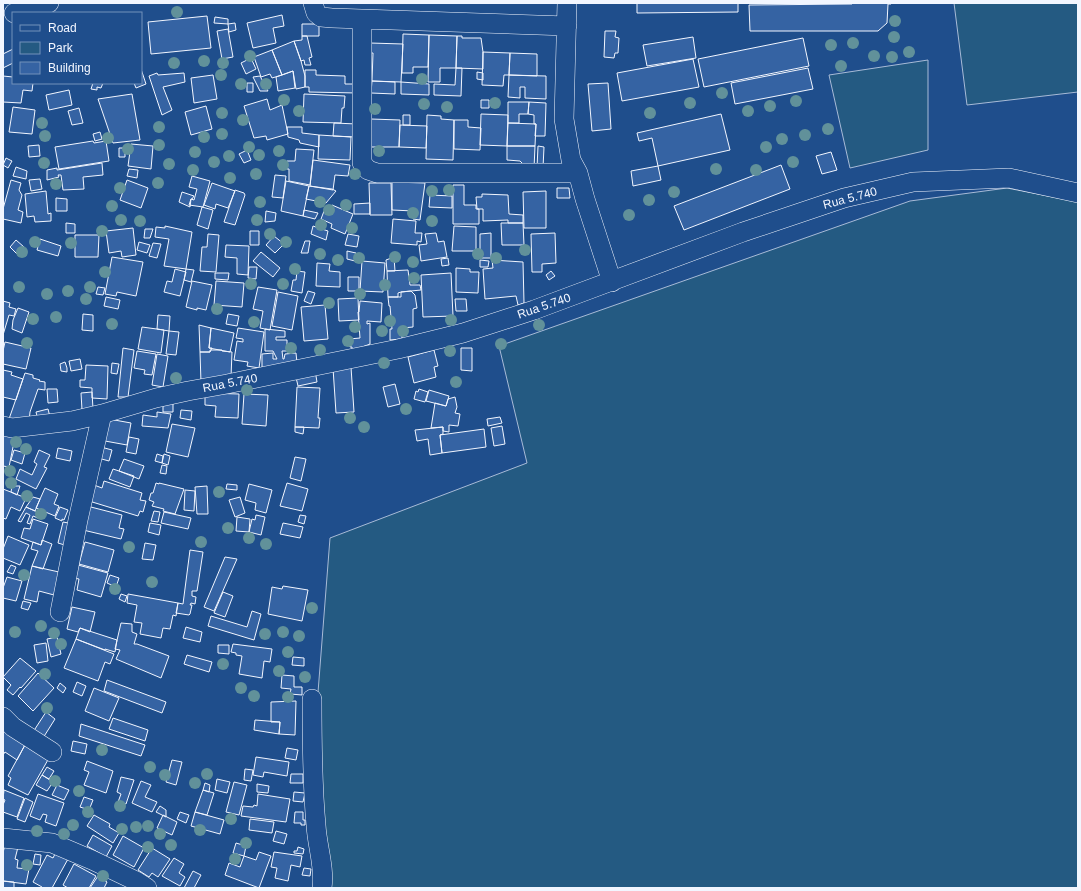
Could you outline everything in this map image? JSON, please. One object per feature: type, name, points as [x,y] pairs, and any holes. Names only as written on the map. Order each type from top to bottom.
[{"type":"street","points":[[17,12],[49,3]]},
{"type":"street","points":[[313,3],[316,13],[321,17],[362,20],[567,26]]},
{"type":"street","points":[[567,3],[564,119],[571,160],[578,173],[612,282]]},
{"type":"street","points":[[362,20],[362,163],[368,170],[377,173],[578,173]]},
{"type":"street","name":"Rua 5.740","points":[[3,426],[12,428],[38,425],[102,414],[169,395],[398,349],[463,333],[534,310],[612,282],[757,227],[844,198],[913,182],[1009,178],[1078,193]]},
{"type":"street","points":[[60,612],[78,520],[102,414]]},
{"type":"street","points":[[312,699],[312,784],[316,832],[324,877],[322,888]]},
{"type":"street","points":[[3,717],[13,727],[52,752]]},
{"type":"street","points":[[3,838],[52,844],[92,860],[136,881],[147,888]]},
{"type":"green space","points":[[954,3],[1078,3],[1078,92],[967,105]]},
{"type":"green space","points":[[928,60],[928,150],[850,168],[829,75]]},
{"type":"green space","points":[[1007,188],[1078,202],[1078,888],[326,888],[315,731],[330,538],[527,463],[499,346],[910,201]]},
{"type":"building","points":[[637,3],[738,3],[738,12],[637,13]]},
{"type":"building","points":[[890,3],[891,4],[888,4],[887,23],[878,31],[750,31],[749,5]]},
{"type":"building","points":[[282,15],[284,26],[273,28],[276,43],[253,48],[247,23]]},
{"type":"building","points":[[207,16],[211,48],[151,54],[148,22]]},
{"type":"building","points":[[215,17],[228,19],[228,24],[214,23]]},
{"type":"building","points":[[235,23],[236,30],[229,32],[228,24]]},
{"type":"building","points":[[302,24],[319,24],[319,36],[302,36]]},
{"type":"building","points":[[228,29],[233,57],[222,59],[217,31]]},
{"type":"building","points":[[605,31],[616,31],[615,37],[619,38],[618,53],[615,53],[614,58],[604,57]]},
{"type":"building","points":[[403,34],[429,35],[428,67],[413,67],[413,73],[402,73]]},
{"type":"building","points":[[429,35],[457,36],[456,68],[440,68],[440,82],[428,82]]},
{"type":"building","points":[[302,36],[307,36],[312,57],[309,58],[311,65],[305,65],[304,60],[301,61],[294,41],[302,40]]},
{"type":"building","points":[[457,36],[462,36],[462,38],[481,38],[483,69],[456,68]]},
{"type":"building","points":[[693,37],[696,58],[647,66],[643,45]]},
{"type":"building","points":[[803,38],[809,66],[704,87],[698,59]]},
{"type":"building","points":[[294,41],[305,76],[305,87],[296,89],[293,71],[282,75],[272,50]]},
{"type":"building","points":[[370,43],[403,44],[401,82],[372,81],[373,53],[369,53]]},
{"type":"building","points":[[12,50],[12,64],[3,68],[3,54]]},
{"type":"building","points":[[272,50],[282,75],[272,78],[270,74],[261,77],[254,57]]},
{"type":"building","points":[[483,52],[510,53],[509,75],[504,75],[503,86],[482,85]]},
{"type":"building","points":[[510,53],[537,54],[537,76],[509,75]]},
{"type":"building","points":[[251,58],[256,69],[246,74],[241,63]]},
{"type":"building","points":[[693,59],[699,87],[622,101],[617,73]]},
{"type":"building","points":[[456,68],[462,68],[461,96],[434,95],[434,84],[455,85]]},
{"type":"building","points":[[808,68],[813,89],[735,104],[731,83]]},
{"type":"building","points":[[305,70],[316,70],[316,75],[345,76],[345,84],[357,84],[357,93],[309,92],[309,87],[305,87]]},
{"type":"building","points":[[293,71],[295,88],[278,91],[276,77]]},
{"type":"building","points":[[142,72],[146,84],[136,88],[134,84],[142,84]]},
{"type":"building","points":[[477,72],[483,73],[483,80],[477,79]]},
{"type":"building","points":[[157,73],[158,75],[184,73],[185,82],[163,87],[172,110],[162,115],[149,76]]},
{"type":"building","points":[[213,75],[217,99],[194,103],[191,78]]},
{"type":"building","points":[[509,75],[546,76],[546,99],[525,98],[525,87],[520,87],[520,98],[508,97]]},
{"type":"building","points":[[3,76],[12,77],[12,84],[33,84],[32,91],[23,90],[21,103],[3,102]]},
{"type":"building","points":[[260,76],[268,91],[260,91],[253,77]]},
{"type":"building","points":[[372,81],[395,82],[395,94],[371,93]]},
{"type":"building","points":[[401,82],[429,84],[429,95],[401,94]]},
{"type":"building","points":[[247,83],[253,83],[253,92],[247,92]]},
{"type":"building","points":[[608,83],[611,129],[592,131],[588,84]]},
{"type":"building","points":[[93,84],[103,84],[101,88],[97,87],[97,90],[91,89]]},
{"type":"building","points":[[69,90],[72,105],[49,110],[46,95]]},
{"type":"building","points":[[132,94],[140,140],[113,143],[98,99]]},
{"type":"building","points":[[304,94],[345,96],[344,108],[342,108],[341,123],[303,122]]},
{"type":"building","points":[[267,99],[270,110],[282,105],[288,134],[267,140],[266,136],[254,138],[244,106]]},
{"type":"building","points":[[481,100],[489,100],[489,108],[481,108]]},
{"type":"building","points":[[508,102],[529,102],[528,114],[519,114],[519,123],[508,123]]},
{"type":"building","points":[[529,102],[546,103],[545,136],[535,136],[536,124],[534,124],[534,115],[528,114]]},
{"type":"building","points":[[206,106],[212,129],[191,135],[185,112]]},
{"type":"building","points":[[13,107],[35,110],[32,134],[9,132]]},
{"type":"building","points":[[79,108],[83,123],[72,125],[68,111]]},
{"type":"building","points":[[481,114],[508,115],[507,146],[480,145]]},
{"type":"building","points":[[721,114],[730,150],[658,166],[652,138],[639,141],[637,133]]},
{"type":"building","points":[[403,115],[410,115],[410,125],[403,125]]},
{"type":"building","points":[[427,115],[441,116],[441,119],[454,120],[453,160],[426,159]]},
{"type":"building","points":[[371,119],[400,120],[399,147],[370,147]]},
{"type":"building","points":[[454,120],[468,120],[468,127],[481,128],[480,150],[454,149]]},
{"type":"building","points":[[334,123],[357,124],[356,137],[333,136]]},
{"type":"building","points":[[508,123],[536,124],[535,146],[507,146]]},
{"type":"building","points":[[400,125],[427,126],[426,148],[399,147]]},
{"type":"building","points":[[287,127],[302,127],[302,133],[319,135],[319,147],[300,143],[299,140],[288,137]]},
{"type":"building","points":[[100,132],[102,139],[95,141],[93,134]]},
{"type":"building","points":[[319,135],[351,137],[350,160],[318,159]]},
{"type":"building","points":[[93,141],[94,143],[106,141],[109,161],[59,169],[55,147]]},
{"type":"building","points":[[131,144],[153,146],[151,169],[128,166]]},
{"type":"building","points":[[39,145],[40,156],[29,157],[28,146]]},
{"type":"building","points":[[507,146],[535,146],[534,169],[527,168],[520,161],[507,160]]},
{"type":"building","points":[[538,146],[544,147],[543,168],[537,168]]},
{"type":"building","points":[[119,148],[125,148],[125,157],[119,157]]},
{"type":"building","points":[[296,149],[314,150],[310,185],[289,181],[287,161],[295,161]]},
{"type":"building","points":[[247,150],[251,160],[244,163],[239,154]]},
{"type":"building","points":[[831,152],[837,170],[822,174],[816,156]]},
{"type":"building","points":[[6,158],[12,161],[8,168],[3,165]]},
{"type":"building","points":[[313,160],[350,165],[348,176],[335,175],[333,190],[310,186]]},
{"type":"building","points":[[102,163],[103,175],[83,177],[84,189],[63,190],[61,175],[58,175],[59,177],[47,180],[47,170],[57,168],[57,170]]},
{"type":"building","points":[[781,165],[790,189],[684,230],[674,206]]},
{"type":"building","points":[[658,166],[661,180],[633,186],[631,171]]},
{"type":"building","points":[[16,167],[27,171],[26,179],[13,176]]},
{"type":"building","points":[[129,169],[138,170],[137,178],[127,176]]},
{"type":"building","points":[[275,175],[286,176],[283,198],[272,197]]},
{"type":"building","points":[[192,176],[210,181],[203,207],[189,205],[191,199],[194,200],[197,189],[189,187]]},
{"type":"building","points":[[40,179],[42,189],[31,191],[29,180]]},
{"type":"building","points":[[11,180],[21,183],[19,190],[22,195],[18,210],[23,212],[21,223],[3,219],[3,209]]},
{"type":"building","points":[[127,180],[148,188],[141,208],[120,200]]},
{"type":"building","points":[[286,181],[309,186],[303,216],[281,211]]},
{"type":"building","points":[[392,182],[425,183],[420,220],[413,219],[414,211],[392,210]]},
{"type":"building","points":[[212,183],[235,191],[228,208],[216,204],[215,209],[204,205]]},
{"type":"building","points":[[369,183],[391,183],[392,215],[370,215]]},
{"type":"building","points":[[453,185],[464,185],[464,205],[476,205],[476,209],[479,209],[479,224],[453,224]]},
{"type":"building","points":[[309,186],[332,189],[336,191],[326,203],[306,199]]},
{"type":"building","points":[[557,188],[569,188],[570,198],[557,198]]},
{"type":"building","points":[[235,190],[244,193],[245,195],[235,225],[224,222]]},
{"type":"building","points":[[46,191],[48,214],[51,213],[51,221],[35,222],[34,216],[27,217],[25,194]]},
{"type":"building","points":[[546,191],[546,228],[524,228],[523,192]]},
{"type":"building","points":[[182,192],[194,196],[191,199],[190,207],[179,202]]},
{"type":"building","points":[[482,194],[508,195],[509,214],[523,215],[523,223],[508,223],[508,220],[483,221],[483,209],[477,209],[476,197],[482,197]]},
{"type":"building","points":[[430,195],[452,196],[452,208],[429,207]]},
{"type":"building","points":[[56,198],[67,199],[67,211],[56,211]]},
{"type":"building","points":[[370,203],[370,214],[354,214],[354,204]]},
{"type":"building","points":[[332,205],[353,214],[345,234],[331,228],[332,224],[321,219],[324,211],[328,213]]},
{"type":"building","points":[[202,207],[213,210],[208,229],[197,225]]},
{"type":"building","points":[[304,210],[318,213],[315,219],[303,216]]},
{"type":"building","points":[[266,211],[276,213],[275,221],[265,222]]},
{"type":"building","points":[[393,219],[416,221],[415,233],[422,233],[421,242],[417,241],[417,245],[391,243]]},
{"type":"building","points":[[66,223],[75,224],[75,233],[66,233]]},
{"type":"building","points":[[501,223],[523,223],[524,245],[502,245]]},
{"type":"building","points":[[165,226],[192,232],[186,269],[164,266],[169,239],[155,237],[156,227],[165,228]]},
{"type":"building","points":[[313,226],[328,231],[326,240],[311,234]]},
{"type":"building","points":[[454,226],[476,227],[476,251],[452,251]]},
{"type":"building","points":[[133,228],[136,255],[122,257],[121,251],[109,253],[106,231]]},
{"type":"building","points":[[145,229],[153,229],[150,238],[144,238]]},
{"type":"building","points":[[250,231],[259,231],[259,245],[250,245]]},
{"type":"building","points":[[436,233],[438,242],[444,241],[447,257],[421,261],[419,245],[427,244],[425,234]]},
{"type":"building","points":[[491,233],[491,258],[480,258],[480,234]]},
{"type":"building","points":[[555,233],[556,263],[542,264],[542,272],[532,272],[531,234]]},
{"type":"building","points":[[208,234],[219,235],[216,272],[200,271],[202,247],[207,247]]},
{"type":"building","points":[[348,234],[359,236],[357,247],[345,245]]},
{"type":"building","points":[[75,235],[99,235],[98,257],[75,257]]},
{"type":"building","points":[[274,236],[284,244],[275,253],[266,245]]},
{"type":"building","points":[[40,239],[61,246],[58,256],[37,250]]},
{"type":"building","points":[[16,240],[24,247],[18,255],[10,247]]},
{"type":"building","points":[[305,241],[310,241],[308,253],[301,253]]},
{"type":"building","points":[[139,242],[150,245],[147,253],[137,250]]},
{"type":"building","points":[[153,243],[161,244],[157,258],[149,256]]},
{"type":"building","points":[[226,245],[249,246],[248,275],[237,274],[237,258],[225,257]]},
{"type":"building","points":[[347,251],[356,253],[355,261],[347,259]]},
{"type":"building","points":[[261,252],[280,268],[273,277],[253,261]]},
{"type":"building","points":[[112,257],[143,262],[136,296],[117,292],[116,296],[105,294]]},
{"type":"building","points":[[394,257],[395,271],[387,271],[386,260]]},
{"type":"building","points":[[448,258],[449,265],[442,266],[441,259]]},
{"type":"building","points":[[480,260],[489,261],[488,267],[480,267]]},
{"type":"building","points":[[492,260],[523,262],[524,303],[518,305],[516,296],[485,299],[483,269],[493,268]]},
{"type":"building","points":[[362,261],[385,263],[383,292],[360,291]]},
{"type":"building","points":[[317,263],[330,264],[329,271],[340,272],[340,287],[316,286]]},
{"type":"building","points":[[249,267],[257,267],[256,279],[248,278]]},
{"type":"building","points":[[456,268],[470,269],[470,272],[479,272],[478,293],[456,292]]},
{"type":"building","points":[[175,269],[186,272],[180,296],[164,292],[167,281],[172,282]]},
{"type":"building","points":[[186,269],[194,270],[191,282],[184,280]]},
{"type":"building","points":[[408,270],[410,285],[420,285],[421,290],[401,292],[398,293],[398,297],[388,297],[387,271]]},
{"type":"building","points":[[297,271],[305,272],[302,293],[291,291],[293,280],[296,280]]},
{"type":"building","points":[[551,271],[555,276],[549,280],[546,275]]},
{"type":"building","points":[[215,273],[229,273],[228,280],[215,279]]},
{"type":"building","points":[[451,273],[453,316],[423,317],[421,275]]},
{"type":"building","points":[[348,277],[359,277],[359,291],[348,291]]},
{"type":"building","points":[[192,281],[212,285],[206,310],[197,308],[197,310],[186,307]]},
{"type":"building","points":[[216,281],[244,283],[242,307],[214,305]]},
{"type":"building","points":[[98,287],[105,288],[103,295],[96,294]]},
{"type":"building","points":[[258,287],[277,290],[270,330],[260,328],[263,311],[253,309]]},
{"type":"building","points":[[308,291],[315,293],[311,304],[304,301]]},
{"type":"building","points":[[411,291],[415,295],[417,308],[413,309],[413,327],[402,328],[402,339],[390,340],[390,329],[392,329],[388,297],[401,297],[401,292]]},
{"type":"building","points":[[278,292],[298,296],[292,330],[272,326]]},
{"type":"building","points":[[106,297],[120,300],[118,309],[104,306]]},
{"type":"building","points":[[358,298],[359,320],[339,321],[338,299]]},
{"type":"building","points":[[455,299],[466,299],[467,311],[456,311]]},
{"type":"building","points":[[3,301],[10,303],[9,307],[16,309],[14,316],[9,315],[3,335]]},
{"type":"building","points":[[360,301],[382,303],[381,322],[367,321],[367,324],[370,323],[370,344],[352,351],[349,339],[360,338],[358,312]]},
{"type":"building","points":[[325,305],[328,339],[304,341],[301,307]]},
{"type":"building","points":[[18,308],[29,312],[22,333],[12,329],[13,320]]},
{"type":"building","points":[[83,314],[93,315],[93,331],[82,330]]},
{"type":"building","points":[[228,314],[239,316],[237,326],[226,324]]},
{"type":"building","points":[[158,315],[170,316],[169,331],[157,329]]},
{"type":"building","points":[[199,325],[211,328],[209,348],[212,348],[210,352],[200,352]]},
{"type":"building","points":[[142,327],[164,330],[161,353],[138,349]]},
{"type":"building","points":[[211,328],[234,333],[230,352],[209,348]]},
{"type":"building","points":[[238,328],[264,332],[259,368],[247,366],[248,362],[234,360],[237,341],[243,342],[243,339],[236,338]]},
{"type":"building","points":[[265,329],[285,331],[285,337],[276,337],[276,340],[287,340],[287,351],[282,351],[283,359],[285,354],[296,353],[297,363],[262,372],[262,354],[273,353],[273,359],[277,359],[273,351],[265,351]]},
{"type":"building","points":[[169,331],[179,332],[176,355],[166,354]]},
{"type":"building","points":[[5,342],[31,348],[26,369],[3,364]]},
{"type":"building","points":[[123,348],[134,350],[128,397],[118,397]]},
{"type":"building","points":[[461,348],[472,348],[472,371],[461,370]]},
{"type":"building","points":[[210,350],[232,352],[231,377],[201,383],[200,352],[210,352]]},
{"type":"building","points":[[434,350],[438,366],[434,367],[436,377],[414,383],[408,357]]},
{"type":"building","points":[[137,351],[156,354],[152,375],[144,374],[145,370],[134,368]]},
{"type":"building","points":[[157,354],[168,356],[163,387],[152,385]]},
{"type":"building","points":[[80,359],[82,369],[71,371],[69,361]]},
{"type":"building","points":[[65,362],[67,372],[61,371],[60,364]]},
{"type":"building","points":[[112,363],[119,364],[117,374],[111,373]]},
{"type":"building","points":[[86,365],[108,366],[107,399],[92,398],[92,388],[80,387],[80,380],[85,380]]},
{"type":"building","points":[[351,367],[354,412],[336,413],[333,368]]},
{"type":"building","points":[[3,370],[12,372],[11,375],[23,379],[16,400],[3,397]]},
{"type":"building","points":[[315,370],[317,382],[298,386],[295,373]]},
{"type":"building","points":[[25,373],[33,375],[33,378],[40,380],[39,381],[45,382],[45,390],[38,389],[30,412],[29,422],[9,419]]},
{"type":"building","points":[[395,384],[400,404],[388,407],[383,387]]},
{"type":"building","points":[[297,387],[320,388],[318,418],[320,418],[319,428],[295,427]]},
{"type":"building","points":[[47,389],[57,389],[58,402],[48,403]]},
{"type":"building","points":[[419,389],[428,392],[425,402],[414,399],[416,391],[418,392]]},
{"type":"building","points":[[429,390],[449,396],[446,406],[426,401]]},
{"type":"building","points":[[92,392],[93,409],[82,410],[81,393]]},
{"type":"building","points":[[205,393],[239,394],[238,418],[215,417],[216,406],[205,405]]},
{"type":"building","points":[[244,394],[268,395],[266,426],[242,424]]},
{"type":"building","points":[[455,397],[457,407],[455,413],[460,414],[458,426],[449,425],[449,432],[443,431],[443,427],[431,428],[435,403],[446,406],[448,399]]},
{"type":"building","points":[[163,399],[173,399],[173,412],[163,412]]},
{"type":"building","points":[[48,409],[50,417],[38,420],[36,412]]},
{"type":"building","points":[[181,410],[192,411],[191,420],[180,418]]},
{"type":"building","points":[[157,412],[171,414],[168,428],[142,426],[143,415],[157,417]]},
{"type":"building","points":[[500,417],[502,423],[488,426],[487,419]]},
{"type":"building","points":[[109,419],[131,423],[127,445],[105,441]]},
{"type":"building","points":[[172,424],[195,428],[188,457],[166,452]]},
{"type":"building","points":[[502,426],[505,444],[494,446],[491,428]]},
{"type":"building","points":[[295,427],[304,427],[303,434],[295,432]]},
{"type":"building","points":[[443,427],[443,434],[440,435],[442,453],[430,455],[428,439],[417,441],[415,430]]},
{"type":"building","points":[[484,429],[486,447],[442,453],[440,435]]},
{"type":"building","points":[[5,430],[16,432],[9,467],[3,466],[3,438]]},
{"type":"building","points":[[129,437],[139,439],[136,454],[126,452]]},
{"type":"building","points":[[101,447],[112,450],[109,461],[98,458]]},
{"type":"building","points":[[58,448],[72,451],[70,461],[56,458]]},
{"type":"building","points":[[14,450],[25,453],[22,464],[11,460]]},
{"type":"building","points":[[39,450],[50,455],[44,467],[47,468],[36,489],[16,479],[20,469],[32,475],[37,464],[34,462]]},
{"type":"building","points":[[157,454],[163,456],[162,463],[155,461]]},
{"type":"building","points":[[164,454],[170,456],[168,465],[162,463]]},
{"type":"building","points":[[295,457],[306,459],[301,481],[290,478]]},
{"type":"building","points":[[124,459],[144,466],[139,479],[119,471]]},
{"type":"building","points":[[162,465],[167,466],[166,474],[160,473]]},
{"type":"building","points":[[113,469],[134,476],[130,487],[109,479]]},
{"type":"building","points":[[104,481],[142,493],[140,500],[146,501],[143,512],[140,511],[138,516],[89,501],[94,485],[102,488]]},
{"type":"building","points":[[156,483],[184,489],[175,514],[152,506],[154,502],[149,500]]},
{"type":"building","points":[[287,483],[308,489],[302,511],[280,506]]},
{"type":"building","points":[[227,484],[237,485],[237,490],[226,489]]},
{"type":"building","points":[[249,484],[272,490],[266,513],[255,510],[256,503],[245,500]]},
{"type":"building","points":[[12,486],[20,486],[17,495],[11,492]]},
{"type":"building","points":[[207,486],[208,514],[197,514],[195,487]]},
{"type":"building","points":[[45,488],[58,494],[54,504],[59,506],[55,516],[36,508]]},
{"type":"building","points":[[3,489],[26,498],[20,511],[11,507],[6,519],[3,518]]},
{"type":"building","points":[[185,490],[195,491],[194,511],[184,510]]},
{"type":"building","points":[[33,497],[40,499],[35,511],[26,507]]},
{"type":"building","points":[[240,497],[245,513],[235,517],[229,500]]},
{"type":"building","points":[[87,506],[122,515],[119,528],[124,529],[121,539],[83,530]]},
{"type":"building","points":[[26,507],[40,513],[38,518],[33,516],[30,524],[27,523],[30,515],[26,513],[21,522],[18,521]]},
{"type":"building","points":[[60,507],[68,510],[64,520],[62,519],[62,521],[55,518]]},
{"type":"building","points":[[154,511],[160,512],[158,522],[151,521]]},
{"type":"building","points":[[164,512],[191,518],[188,529],[161,523]]},
{"type":"building","points":[[256,515],[265,517],[261,535],[249,532],[252,519],[255,520]]},
{"type":"building","points":[[300,515],[306,516],[304,524],[298,522]]},
{"type":"building","points":[[237,517],[250,519],[249,532],[236,531]]},
{"type":"building","points":[[33,519],[48,524],[41,545],[21,538],[24,528],[30,529]]},
{"type":"building","points":[[63,522],[74,524],[68,546],[58,543]]},
{"type":"building","points":[[150,523],[161,525],[159,535],[148,532]]},
{"type":"building","points":[[283,523],[303,527],[300,538],[280,534]]},
{"type":"building","points":[[8,536],[29,545],[20,565],[3,558],[3,549]]},
{"type":"building","points":[[42,540],[52,544],[43,569],[32,566],[38,551],[31,549],[33,542],[41,545]]},
{"type":"building","points":[[85,542],[114,550],[108,572],[79,564]]},
{"type":"building","points":[[145,543],[156,545],[153,560],[142,559]]},
{"type":"building","points":[[190,550],[203,552],[197,591],[192,591],[192,596],[196,597],[195,604],[191,603],[190,605],[192,605],[189,615],[176,613],[178,603],[183,604]]},
{"type":"building","points":[[225,557],[237,559],[214,611],[204,607]]},
{"type":"building","points":[[11,565],[16,567],[13,574],[7,572]]},
{"type":"building","points":[[78,565],[108,573],[101,597],[77,590],[79,579],[74,578]]},
{"type":"building","points":[[32,566],[59,572],[54,595],[39,591],[37,602],[24,599]]},
{"type":"building","points":[[110,575],[119,578],[116,587],[107,583]]},
{"type":"building","points":[[7,577],[22,581],[16,601],[3,598],[3,588]]},
{"type":"building","points":[[283,586],[308,590],[302,621],[268,614],[272,587],[282,589]]},
{"type":"building","points":[[223,592],[233,596],[225,617],[214,613]]},
{"type":"building","points":[[121,594],[127,596],[125,602],[119,599]]},
{"type":"building","points":[[128,594],[178,603],[176,616],[173,615],[170,629],[163,628],[161,638],[140,634],[142,623],[134,622],[137,605],[127,603]]},
{"type":"building","points":[[23,601],[31,603],[28,610],[21,608]]},
{"type":"building","points":[[72,607],[95,612],[90,632],[80,628],[78,632],[67,629]]},
{"type":"building","points":[[252,611],[261,614],[254,640],[208,626],[211,616],[247,627]]},
{"type":"building","points":[[121,623],[132,624],[132,632],[137,634],[134,644],[169,656],[161,678],[116,659],[120,650],[115,649]]},
{"type":"building","points":[[186,627],[202,632],[200,642],[183,638]]},
{"type":"building","points":[[80,628],[117,640],[115,652],[105,650],[76,639]]},
{"type":"building","points":[[57,637],[61,654],[51,657],[47,639]]},
{"type":"building","points":[[76,639],[114,654],[110,664],[105,662],[98,681],[64,668]]},
{"type":"building","points":[[46,643],[48,661],[37,663],[34,645]]},
{"type":"building","points":[[233,644],[272,649],[270,662],[264,661],[262,678],[239,674],[242,656],[231,652]]},
{"type":"building","points":[[218,645],[229,645],[229,654],[218,653]]},
{"type":"building","points":[[187,655],[212,662],[209,672],[184,664]]},
{"type":"building","points":[[293,657],[304,658],[304,666],[292,665]]},
{"type":"building","points":[[20,658],[36,671],[13,695],[7,690],[11,685],[3,677]]},
{"type":"building","points":[[38,673],[54,688],[33,711],[18,696]]},
{"type":"building","points":[[282,675],[294,676],[294,687],[302,687],[302,695],[290,694],[291,689],[281,688]]},
{"type":"building","points":[[107,680],[166,702],[162,713],[104,691]]},
{"type":"building","points":[[77,682],[86,686],[82,696],[73,692]]},
{"type":"building","points":[[60,683],[66,688],[63,693],[57,688]]},
{"type":"building","points":[[94,688],[119,698],[109,721],[85,711]]},
{"type":"building","points":[[296,701],[295,735],[279,734],[280,722],[271,722],[271,702]]},
{"type":"building","points":[[46,712],[55,719],[43,738],[33,732]]},
{"type":"building","points":[[113,718],[148,730],[145,741],[109,729]]},
{"type":"building","points":[[255,720],[280,722],[279,734],[254,730]]},
{"type":"building","points":[[3,721],[26,743],[17,760],[5,752],[3,755]]},
{"type":"building","points":[[81,724],[145,745],[141,756],[79,736]]},
{"type":"building","points":[[73,741],[87,744],[85,754],[71,751]]},
{"type":"building","points":[[26,743],[49,758],[28,795],[8,785],[11,778],[8,776]]},
{"type":"building","points":[[287,748],[298,750],[296,760],[285,758]]},
{"type":"building","points":[[256,757],[289,762],[287,776],[264,772],[263,777],[253,775]]},
{"type":"building","points":[[172,760],[182,762],[176,785],[166,782]]},
{"type":"building","points":[[87,761],[113,771],[106,793],[84,785],[89,772],[84,770]]},
{"type":"building","points":[[47,767],[54,771],[49,779],[42,775]]},
{"type":"building","points":[[245,769],[253,770],[251,781],[244,780]]},
{"type":"building","points":[[291,774],[303,774],[303,783],[290,783]]},
{"type":"building","points":[[42,775],[53,782],[47,791],[36,785]]},
{"type":"building","points":[[121,777],[134,780],[126,804],[118,802],[121,794],[117,792]]},
{"type":"building","points":[[217,779],[230,782],[227,793],[215,790]]},
{"type":"building","points":[[141,781],[151,785],[145,797],[157,802],[152,812],[132,803]]},
{"type":"building","points":[[234,782],[247,785],[239,815],[226,812]]},
{"type":"building","points":[[205,783],[210,785],[209,792],[203,790]]},
{"type":"building","points":[[257,784],[269,786],[268,793],[257,792]]},
{"type":"building","points":[[57,785],[69,790],[64,800],[52,795]]},
{"type":"building","points":[[4,790],[24,798],[17,817],[3,812],[5,800],[3,799]]},
{"type":"building","points":[[203,790],[214,793],[207,815],[195,812]]},
{"type":"building","points":[[294,792],[305,793],[303,802],[293,801]]},
{"type":"building","points":[[38,794],[64,803],[56,826],[45,822],[47,815],[43,814],[40,820],[30,816]]},
{"type":"building","points":[[258,794],[290,799],[286,822],[241,816],[243,806],[257,806]]},
{"type":"building","points":[[84,797],[93,800],[89,810],[80,807]]},
{"type":"building","points":[[25,798],[33,802],[25,822],[17,819]]},
{"type":"building","points":[[160,806],[166,810],[166,817],[156,812]]},
{"type":"building","points":[[180,812],[189,815],[186,823],[177,819]]},
{"type":"building","points":[[195,812],[224,820],[220,834],[191,826]]},
{"type":"building","points":[[295,812],[303,812],[303,820],[305,820],[305,825],[301,825],[301,823],[294,823]]},
{"type":"building","points":[[94,815],[110,824],[109,827],[119,833],[113,843],[87,826]]},
{"type":"building","points":[[163,815],[177,822],[172,835],[157,828]]},
{"type":"building","points":[[250,819],[274,822],[272,833],[249,830]]},
{"type":"building","points":[[276,831],[287,834],[284,844],[273,841]]},
{"type":"building","points":[[93,835],[112,846],[106,857],[87,846]]},
{"type":"building","points":[[123,836],[144,848],[134,867],[113,855]]},
{"type":"building","points":[[236,843],[246,846],[244,856],[233,853]]},
{"type":"building","points":[[5,844],[18,847],[15,859],[18,860],[17,868],[29,869],[26,884],[3,881],[3,853]]},
{"type":"building","points":[[298,847],[304,849],[303,854],[294,853],[294,851],[297,851]]},
{"type":"building","points":[[152,848],[170,859],[158,877],[152,873],[149,877],[138,870]]},
{"type":"building","points":[[56,852],[68,859],[52,888],[41,888],[42,887],[33,882],[47,855],[53,858]]},
{"type":"building","points":[[259,852],[271,856],[259,888],[225,875],[229,863],[240,867],[244,856],[256,860]]},
{"type":"building","points":[[274,852],[302,856],[300,867],[291,865],[288,881],[275,878],[277,868],[271,867]]},
{"type":"building","points":[[35,854],[41,855],[40,865],[33,864]]},
{"type":"building","points":[[174,858],[184,864],[179,873],[185,877],[180,886],[162,876]]},
{"type":"building","points":[[74,864],[96,876],[89,888],[68,888],[63,885]]},
{"type":"building","points":[[304,868],[311,869],[310,876],[302,875]]},
{"type":"building","points":[[193,871],[201,875],[194,888],[184,888]]},
{"type":"building","points":[[98,876],[107,882],[104,888],[90,888]]},
{"type":"building","points":[[3,881],[14,882],[14,888],[3,888]]}]
